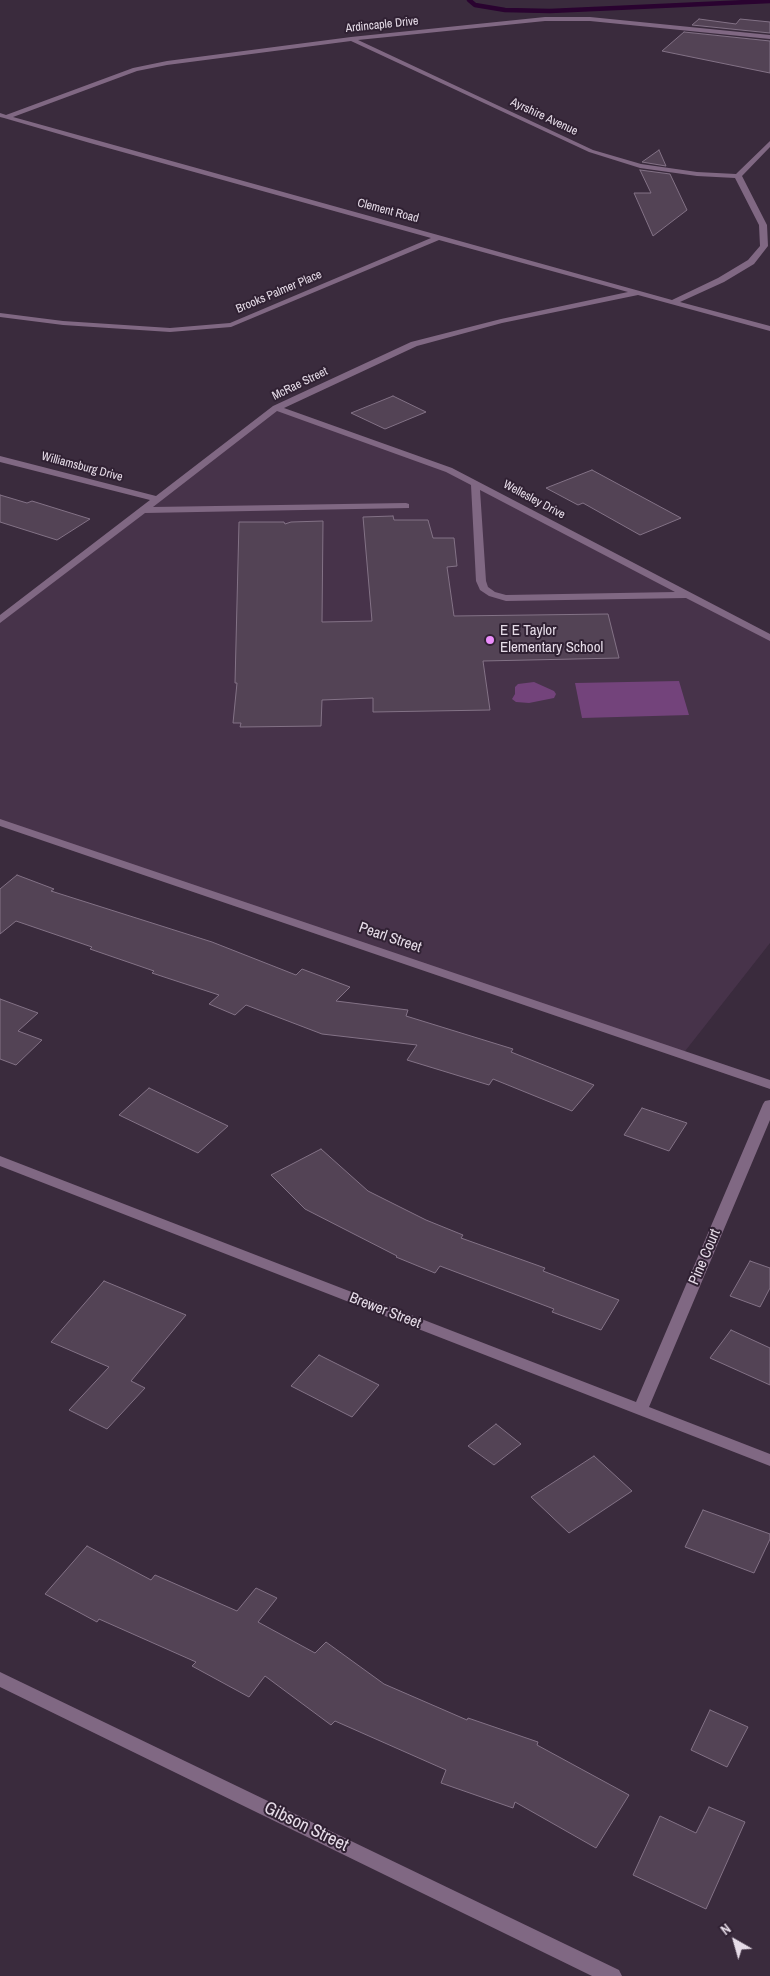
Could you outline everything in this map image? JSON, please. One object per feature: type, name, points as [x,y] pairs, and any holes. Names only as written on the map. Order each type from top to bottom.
[{"type":"street","name":"Ardincaple Drive","points":[[3,116],[135,69],[351,39],[545,19],[600,20],[770,37]]},
{"type":"street","name":"Ayrshire Avenue","points":[[351,39],[591,152],[640,166],[697,174],[738,176]]},
{"type":"street","name":"Clement Road","points":[[3,116],[770,329]]},
{"type":"street","points":[[673,302],[721,280],[751,262],[764,246],[762,225],[738,176],[770,143]]},
{"type":"street","name":"Brooks Palmer Place","points":[[0,315],[63,323],[170,330],[231,324],[439,237]]},
{"type":"street","name":"McRae Street","points":[[2,617],[276,408],[414,344],[501,321],[638,292]]},
{"type":"street","name":"Wellesley Drive","points":[[276,408],[450,470],[770,638]]},
{"type":"street","name":"Williamsburg Drive","points":[[0,458],[157,499]]},
{"type":"street","points":[[475,483],[481,581],[483,588],[492,594],[506,598],[687,594]]},
{"type":"street","points":[[143,510],[406,506]]},
{"type":"street","name":"Pearl Street","points":[[0,822],[770,1085]]},
{"type":"street","name":"Pine Court","points":[[640,1410],[770,1104]]},
{"type":"street","name":"Brewer Street","points":[[0,1161],[770,1460]]},
{"type":"street","name":"Gibson Street","points":[[0,1679],[612,1976]]},
{"type":"shaded area","points":[[276,408],[449,470],[770,638],[770,943],[682,1055],[0,822],[0,620]]},
{"type":"shaded area","points":[[679,681],[689,715],[582,718],[575,683]]},
{"type":"shaded area","points":[[534,682],[554,691],[556,694],[554,698],[529,703],[516,702],[512,699],[515,694],[515,687],[518,684]]},
{"type":"building","points":[[699,19],[736,24],[740,19],[770,22],[770,33],[692,25]]},
{"type":"building","points":[[684,32],[770,41],[770,73],[662,51]]},
{"type":"building","points":[[659,150],[666,166],[642,162]]},
{"type":"building","points":[[640,170],[670,174],[687,210],[653,236],[634,193],[651,193]]},
{"type":"building","points":[[393,396],[426,412],[385,429],[351,413]]},
{"type":"building","points":[[592,470],[681,518],[640,535],[583,503],[578,505],[546,488]]},
{"type":"building","points":[[0,495],[27,503],[32,501],[90,519],[57,540],[0,522]]},
{"type":"building","name":"E E Taylor Elementary School","points":[[393,516],[394,520],[428,520],[433,538],[454,538],[457,566],[447,567],[454,616],[608,614],[619,658],[483,661],[490,710],[373,712],[373,698],[322,700],[321,726],[240,727],[241,723],[233,723],[237,683],[235,683],[239,522],[284,522],[285,524],[291,522],[323,521],[322,622],[372,621],[363,517]]},
{"type":"building","points":[[17,875],[54,889],[51,891],[212,942],[296,975],[302,969],[350,987],[336,1001],[408,1010],[406,1016],[513,1049],[511,1052],[594,1085],[572,1111],[493,1079],[489,1085],[407,1060],[417,1045],[322,1034],[246,1005],[235,1015],[209,1004],[219,995],[152,973],[154,971],[90,949],[92,947],[16,921],[0,934],[0,889]]},
{"type":"building","points":[[0,999],[38,1013],[18,1031],[42,1040],[16,1065],[0,1059]]},
{"type":"building","points":[[149,1088],[228,1126],[198,1153],[119,1115]]},
{"type":"building","points":[[642,1108],[687,1123],[669,1151],[624,1135]]},
{"type":"building","points":[[321,1149],[368,1191],[426,1220],[463,1235],[461,1238],[545,1268],[543,1271],[619,1300],[601,1330],[552,1312],[554,1309],[440,1266],[435,1273],[396,1257],[305,1209],[271,1175]]},
{"type":"building","points":[[750,1261],[770,1268],[770,1288],[760,1307],[730,1296]]},
{"type":"building","points":[[104,1281],[186,1315],[131,1381],[145,1388],[107,1429],[69,1410],[109,1367],[51,1342]]},
{"type":"building","points":[[731,1330],[770,1348],[770,1385],[710,1358]]},
{"type":"building","points":[[319,1355],[379,1385],[352,1417],[291,1386]]},
{"type":"building","points":[[496,1424],[521,1444],[494,1465],[468,1446]]},
{"type":"building","points":[[594,1456],[632,1491],[569,1533],[531,1497]]},
{"type":"building","points":[[703,1510],[770,1534],[770,1539],[754,1573],[685,1547]]},
{"type":"building","points":[[87,1546],[151,1580],[155,1575],[237,1611],[256,1588],[277,1598],[258,1622],[315,1653],[326,1642],[384,1684],[467,1720],[468,1718],[538,1742],[537,1745],[629,1795],[596,1848],[515,1802],[513,1808],[441,1783],[446,1770],[335,1721],[331,1725],[265,1676],[249,1697],[192,1666],[196,1662],[99,1619],[97,1622],[45,1594]]},
{"type":"building","points":[[710,1710],[748,1727],[727,1767],[691,1750]]},
{"type":"building","points":[[709,1807],[745,1822],[706,1909],[633,1875],[660,1816],[696,1833]]},
{"type":"waterway","points":[[469,0],[475,5],[505,10],[550,11],[770,1]]},
{"type":"place","name":"E E Taylor Elementary School","points":[[490,640]]}]
